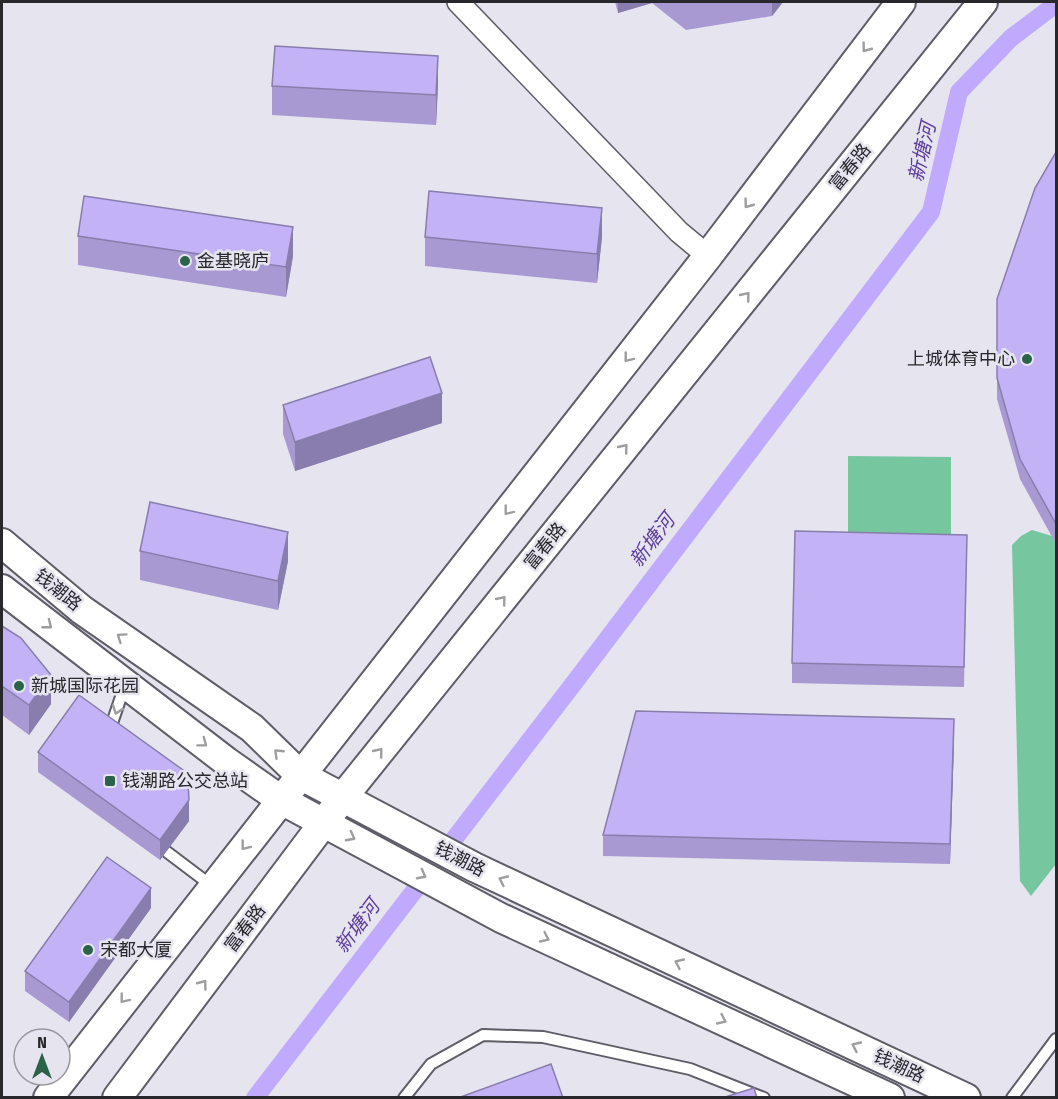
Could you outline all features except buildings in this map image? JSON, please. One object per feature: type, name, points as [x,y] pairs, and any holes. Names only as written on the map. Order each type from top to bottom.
[{"type":"main road","points":[[48,1098],[708,256],[901,2]]},
{"type":"main road","name":"富春路","points":[[117,1098],[343,797],[983,2]]},
{"type":"main road","name":"钱潮路","points":[[2,543],[82,610],[252,728],[300,775],[474,867],[966,1098]]},
{"type":"main road","name":"钱潮路","points":[[2,589],[227,762],[281,800],[501,918],[890,1098]]},
{"type":"street","points":[[458,2],[679,232],[708,256]]},
{"type":"lane","points":[[108,736],[126,684]]},
{"type":"lane","points":[[167,852],[213,886]]},
{"type":"lane","points":[[404,1098],[431,1064],[483,1035],[543,1036],[690,1069],[764,1098]]},
{"type":"lane","points":[[1012,1098],[1056,1039]]},
{"type":"green space","points":[[848,456],[951,457],[951,555],[848,553]]},
{"type":"green space","points":[[1032,530],[1052,536],[1056,544],[1056,864],[1031,896],[1020,881],[1012,545]]},
{"type":"waterway","name":"新塘河","points":[[255,1098],[574,683],[931,212],[959,92],[1011,38],[1056,4]]},
{"type":"place","name":"金基晓庐","points":[[185,261]]},
{"type":"place","name":"上城体育中心","points":[[1027,359]]},
{"type":"place","name":"新城国际花园","points":[[19,686]]},
{"type":"place","name":"钱潮路公交总站","points":[[110,781]]},
{"type":"place","name":"宋都大厦","points":[[88,950]]}]
